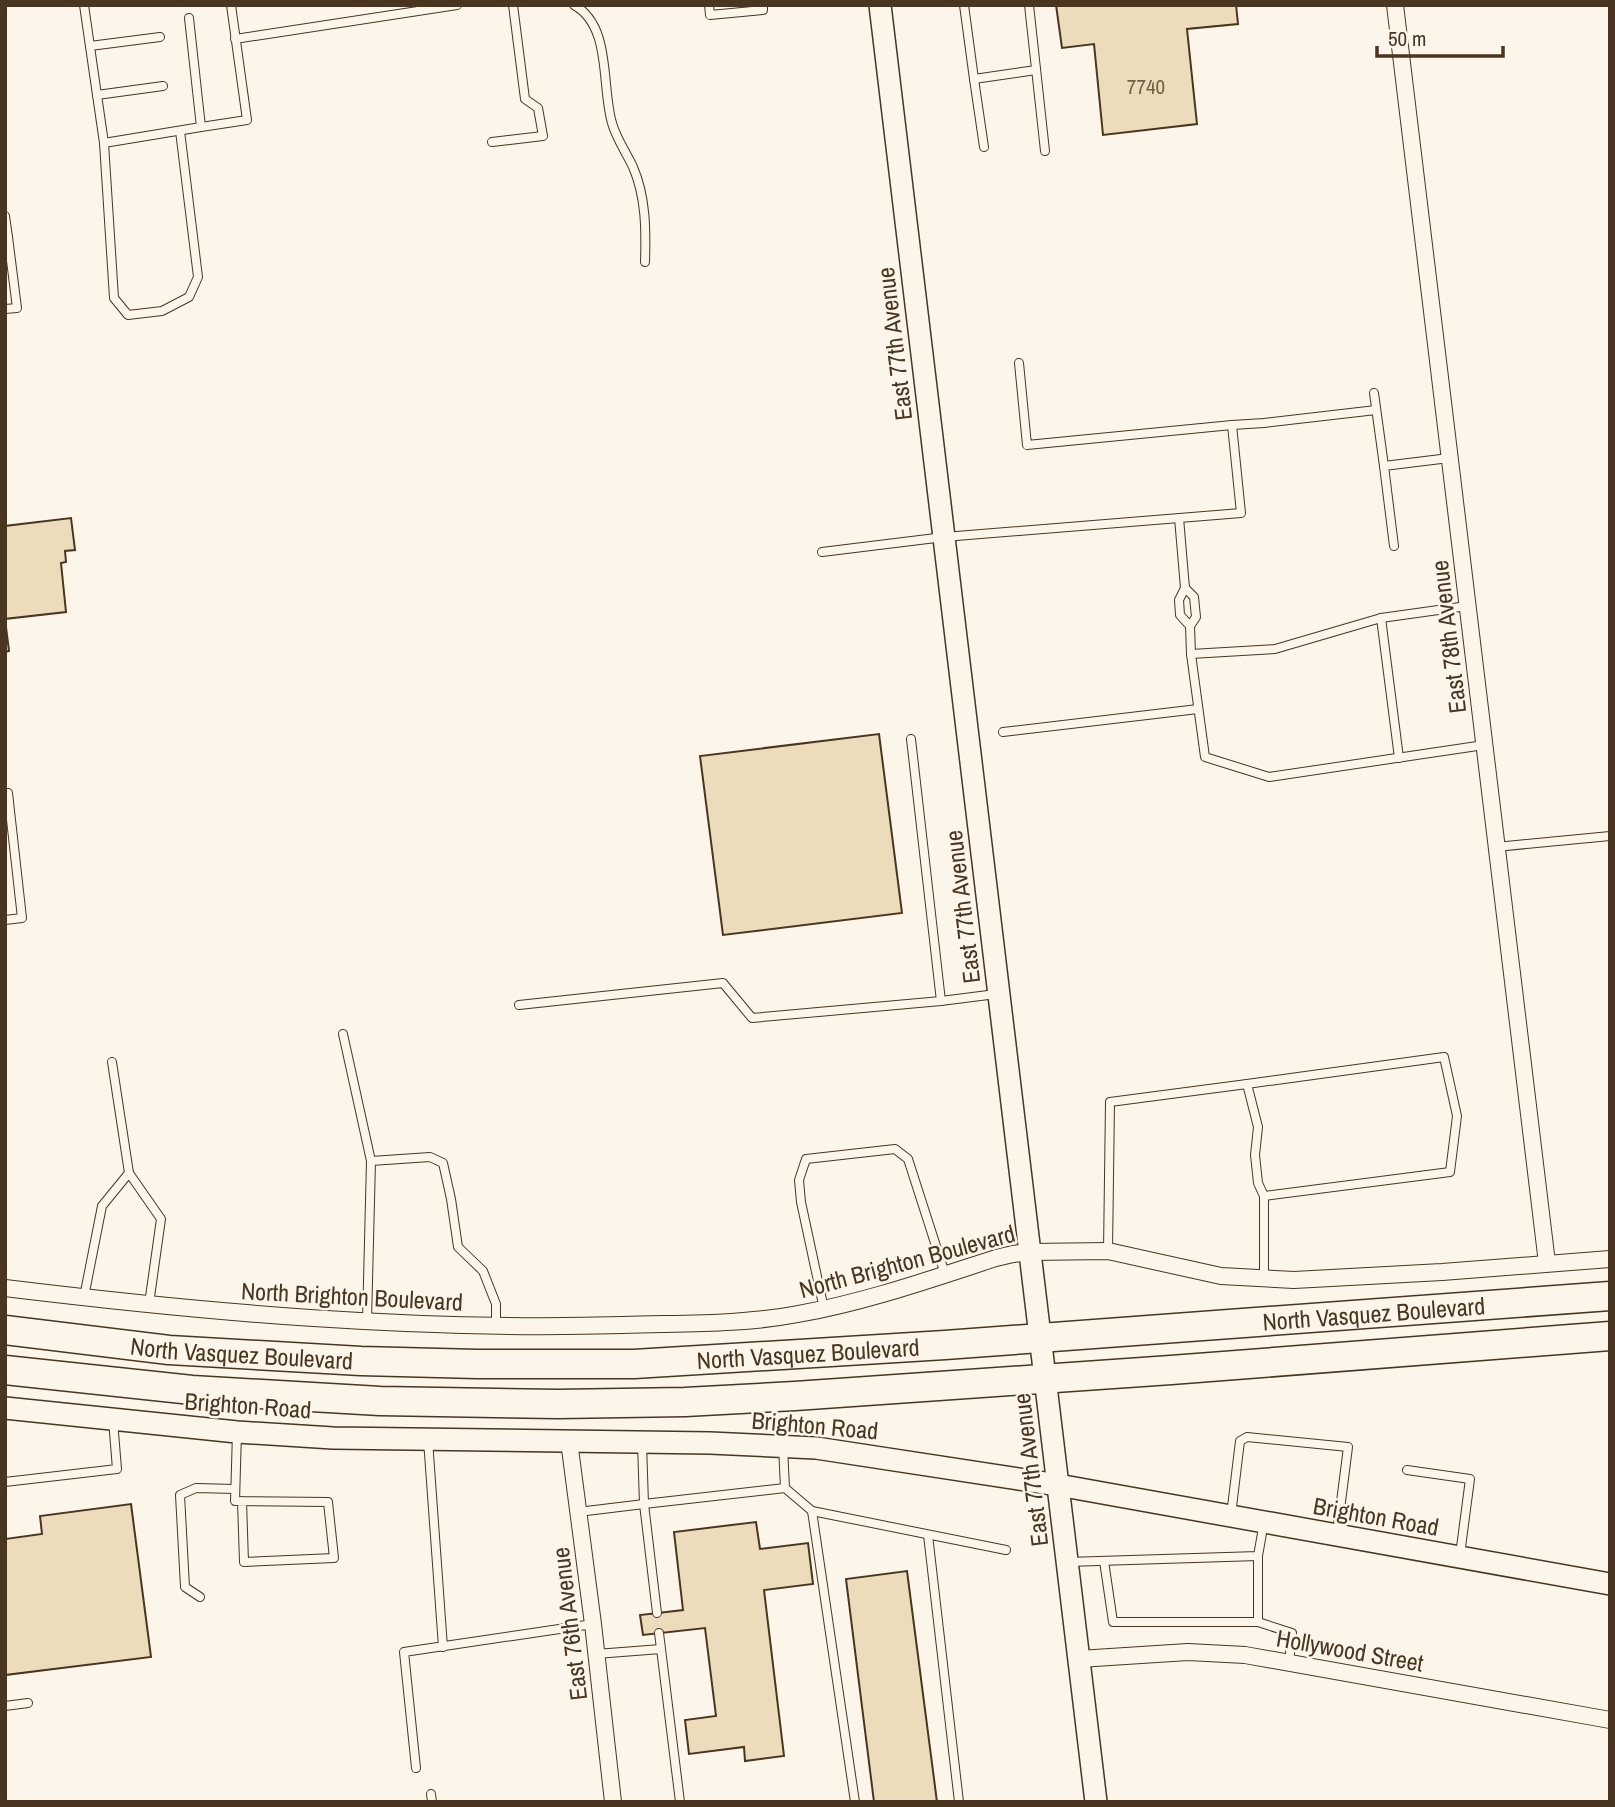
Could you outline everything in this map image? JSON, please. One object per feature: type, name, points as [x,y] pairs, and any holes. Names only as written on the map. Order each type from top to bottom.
[{"type":"highway","name":"North Vasquez Boulevard","points":[[5,1330],[170,1350],[361,1361],[634,1364],[945,1345],[1610,1296]]},
{"type":"highway","name":"North Vasquez Boulevard","points":[[5,1370],[192,1390],[380,1401],[558,1404],[685,1402],[1045,1379],[1610,1336]]},
{"type":"street","name":"East 77th Avenue","points":[[880,5],[1096,1802]]},
{"type":"street","name":"East 78th Avenue","points":[[1395,5],[1547,1263]]},
{"type":"street","name":"North Brighton Boulevard","points":[[5,1288],[300,1318],[579,1326],[715,1322],[783,1316],[858,1301],[996,1258],[1030,1252],[1108,1251],[1221,1276],[1328,1279],[1610,1259]]},
{"type":"street","name":"Brighton Road","points":[[5,1408],[237,1432],[333,1438],[710,1443],[848,1452],[1058,1485],[1610,1584]]},
{"type":"street","name":"East 76th Avenue","points":[[569,1441],[613,1802]]},
{"type":"street","name":"Hollywood Street","points":[[1079,1660],[1188,1652],[1245,1655],[1610,1720]]},
{"type":"lane","points":[[84,5],[104,143],[114,298],[128,315],[162,312],[189,298],[198,277],[180,131]]},
{"type":"lane","points":[[104,143],[247,120],[230,5]]},
{"type":"lane","points":[[235,39],[457,5]]},
{"type":"lane","points":[[492,142],[543,136],[538,108],[525,99],[513,5]]},
{"type":"lane","points":[[574,5],[583,10],[593,23],[601,46],[612,123],[633,168],[641,194],[646,231],[645,262]]},
{"type":"lane","points":[[709,5],[710,15],[763,10],[763,5]]},
{"type":"lane","points":[[964,5],[984,147]]},
{"type":"lane","points":[[1029,5],[1045,151]]},
{"type":"lane","points":[[189,18],[201,127]]},
{"type":"lane","points":[[90,46],[160,37]]},
{"type":"lane","points":[[974,79],[1036,70]]},
{"type":"lane","points":[[97,94],[163,86]]},
{"type":"lane","points":[[5,216],[16,308],[5,309]]},
{"type":"lane","points":[[1018,363],[1027,445],[1376,410]]},
{"type":"lane","points":[[1374,393],[1394,546]]},
{"type":"lane","points":[[822,552],[944,537],[1241,513],[1231,425]]},
{"type":"lane","points":[[1384,466],[1450,458]]},
{"type":"lane","points":[[1179,518],[1185,588],[1179,600],[1180,615],[1190,626]]},
{"type":"lane","points":[[1185,588],[1194,597],[1196,617],[1190,626],[1191,654],[1205,757],[1269,777],[1483,745]]},
{"type":"lane","points":[[1191,654],[1275,649],[1381,618],[1467,606]]},
{"type":"lane","points":[[1381,618],[1399,758]]},
{"type":"lane","points":[[1003,732],[1198,709]]},
{"type":"lane","points":[[911,739],[941,1001]]},
{"type":"lane","points":[[5,920],[22,918],[8,793]]},
{"type":"lane","points":[[1496,847],[1610,836]]},
{"type":"lane","points":[[519,1005],[723,984],[752,1018],[941,1001],[999,993]]},
{"type":"lane","points":[[343,1034],[371,1161],[367,1321]]},
{"type":"lane","points":[[1108,1251],[1110,1102],[1444,1057],[1457,1116],[1450,1172],[1264,1196]]},
{"type":"lane","points":[[112,1062],[129,1173],[161,1219],[149,1304]]},
{"type":"lane","points":[[1247,1084],[1258,1127],[1255,1155],[1258,1183],[1264,1196],[1264,1278]]},
{"type":"lane","points":[[824,1309],[801,1202],[799,1180],[806,1159],[895,1149],[908,1159],[945,1275]]},
{"type":"lane","points":[[371,1161],[430,1157],[443,1163],[458,1247],[483,1271],[496,1304],[496,1325]]},
{"type":"lane","points":[[84,1297],[102,1206],[129,1173]]},
{"type":"lane","points":[[5,1482],[117,1469],[113,1420]]},
{"type":"lane","points":[[237,1432],[235,1501],[328,1502],[334,1558],[244,1562],[242,1502]]},
{"type":"lane","points":[[1231,1516],[1240,1441],[1247,1437],[1348,1447],[1336,1535]]},
{"type":"lane","points":[[428,1439],[443,1647]]},
{"type":"lane","points":[[642,1443],[644,1504],[657,1613]]},
{"type":"lane","points":[[783,1446],[785,1488],[812,1511],[1006,1550]]},
{"type":"lane","points":[[1408,1470],[1470,1479],[1460,1558]]},
{"type":"lane","points":[[200,1597],[186,1587],[180,1495],[196,1488],[235,1489]]},
{"type":"lane","points":[[578,1512],[785,1488]]},
{"type":"lane","points":[[812,1511],[855,1802]]},
{"type":"lane","points":[[1258,1622],[1258,1556],[1264,1522]]},
{"type":"lane","points":[[928,1535],[959,1802]]},
{"type":"lane","points":[[1067,1562],[1258,1556]]},
{"type":"lane","points":[[1104,1561],[1113,1622],[1258,1622],[1292,1633],[1289,1662]]},
{"type":"lane","points":[[416,1768],[404,1652],[593,1624]]},
{"type":"lane","points":[[659,1633],[680,1802]]},
{"type":"lane","points":[[596,1654],[661,1648]]},
{"type":"lane","points":[[5,1706],[28,1703]]},
{"type":"building","points":[[1056,5],[1236,5],[1238,24],[1187,29],[1197,124],[1103,135],[1094,44],[1062,48]]},
{"type":"building","points":[[71,518],[75,550],[65,551],[66,562],[61,563],[66,612],[5,619],[5,526]]},
{"type":"building","points":[[5,619],[9,651],[5,652]]},
{"type":"building","points":[[879,734],[902,913],[723,935],[700,756]]},
{"type":"building","points":[[131,1504],[151,1657],[5,1675],[5,1539],[42,1534],[40,1516]]},
{"type":"building","points":[[756,1522],[760,1549],[808,1543],[813,1584],[764,1590],[784,1756],[745,1761],[744,1747],[689,1754],[685,1720],[716,1716],[705,1628],[643,1635],[640,1615],[683,1610],[674,1532]]},
{"type":"building","points":[[907,1571],[937,1802],[874,1802],[846,1579]]}]
